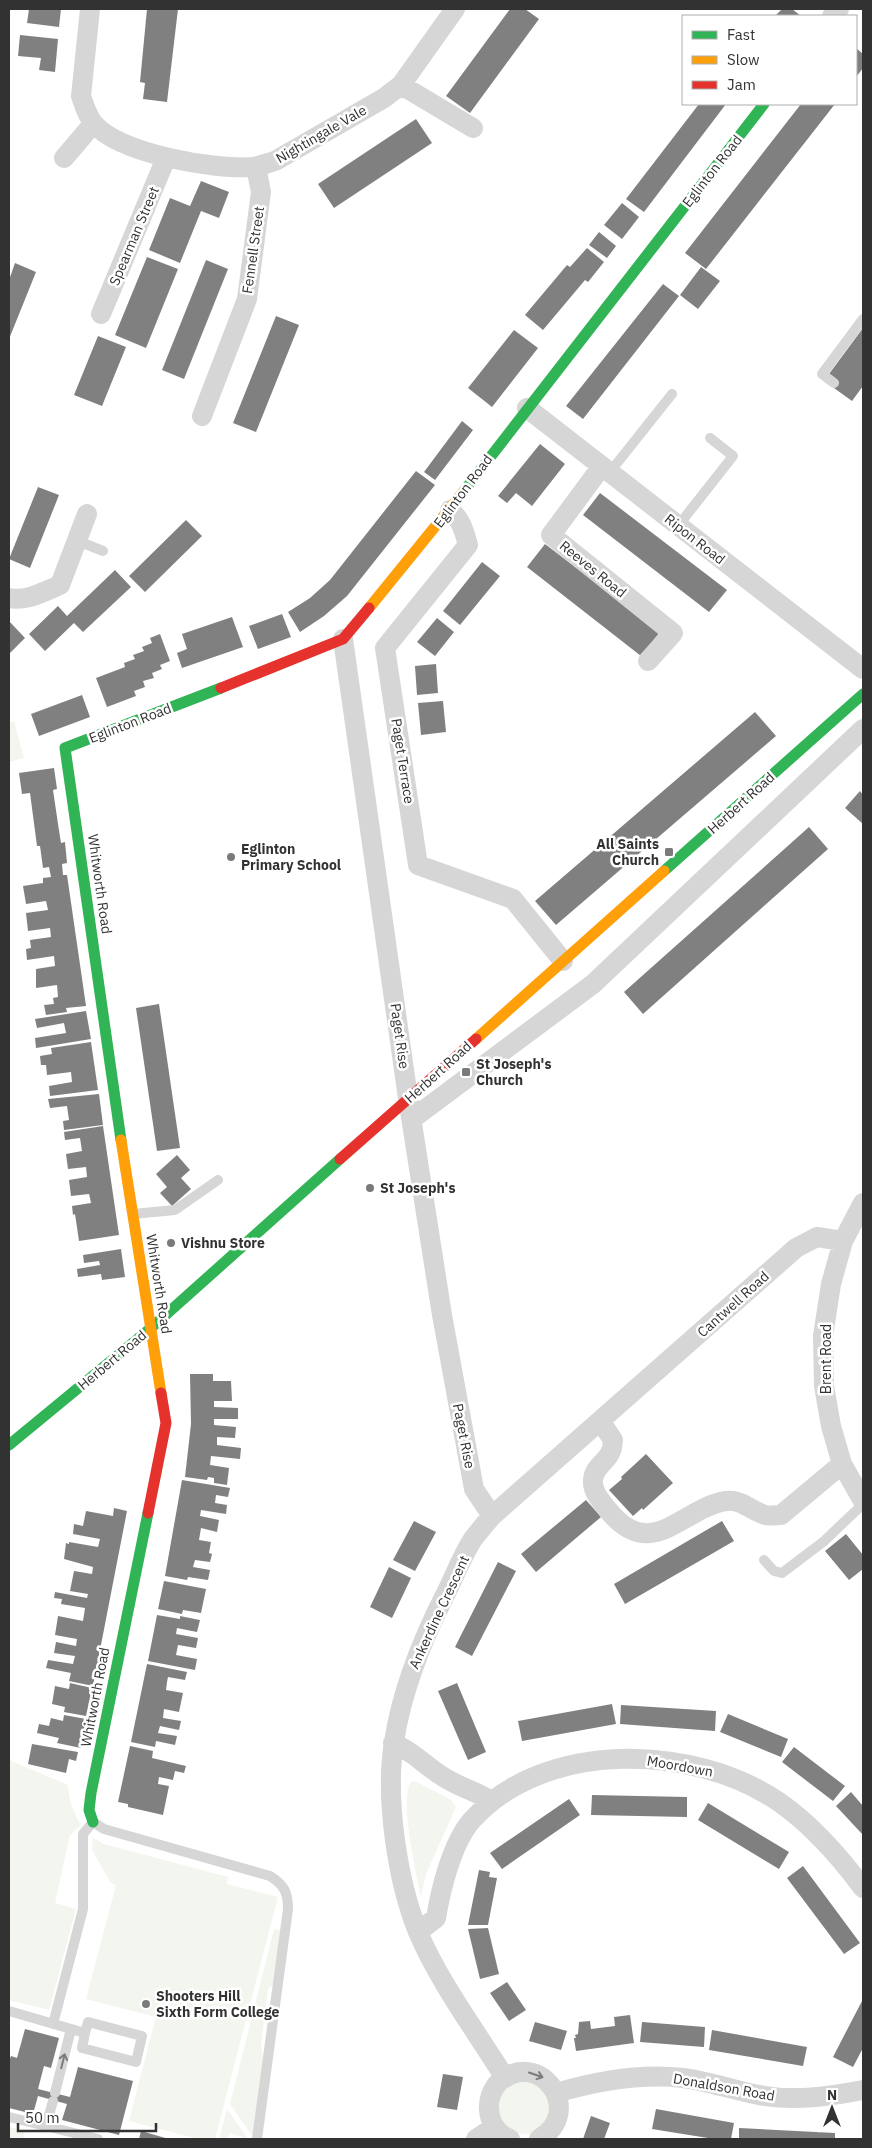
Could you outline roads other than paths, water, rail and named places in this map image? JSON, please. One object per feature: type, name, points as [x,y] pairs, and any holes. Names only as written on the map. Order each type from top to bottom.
[{"type":"street","points":[[64,158],[93,124],[85,110],[81,96],[90,9]]},
{"type":"street","name":"Nightingale Vale","points":[[93,124],[108,135],[166,158],[238,168],[256,167],[275,161],[384,98],[401,85],[455,9]]},
{"type":"street","points":[[401,85],[473,128]]},
{"type":"street","name":"Eglinton Road","points":[[65,748],[292,661],[343,639],[450,510],[763,105]]},
{"type":"street","name":"Spearman Street","points":[[102,314],[166,158]]},
{"type":"street","name":"Fennell Street","points":[[202,416],[247,299],[261,192],[256,167]]},
{"type":"street","name":"Ripon Road","points":[[527,408],[863,670]]},
{"type":"street","name":"Reeves Road","points":[[606,469],[551,535],[672,633],[648,661]]},
{"type":"street","name":"Paget Terrace","points":[[450,510],[456,515],[464,529],[468,545],[386,648],[418,865],[513,899],[563,961]]},
{"type":"street","points":[[9,598],[15,600],[60,585],[88,514]]},
{"type":"street","name":"Paget Rise","points":[[343,639],[408,1098],[442,1315],[474,1489],[492,1516]]},
{"type":"street","name":"Herbert Road","points":[[9,1445],[151,1328],[863,694]]},
{"type":"street","name":"Herbert Road","points":[[412,1119],[593,984],[863,728]]},
{"type":"street","name":"Whitworth Road","points":[[65,748],[132,1214],[166,1423],[90,1793],[89,1810],[93,1822]]},
{"type":"street","points":[[843,1241],[863,1203]]},
{"type":"street","name":"Cantwell Road","points":[[492,1516],[601,1422],[796,1248],[816,1237],[843,1241]]},
{"type":"street","name":"Brent Road","points":[[843,1241],[831,1284],[823,1336],[824,1386],[831,1426],[842,1464],[863,1502]]},
{"type":"street","points":[[601,1422],[613,1440],[611,1452],[598,1465],[593,1480],[596,1494],[617,1521],[632,1530],[649,1533],[668,1530],[710,1505],[729,1501],[749,1506],[766,1515],[781,1515],[842,1464]]},
{"type":"street","name":"Ankerdine Crescent","points":[[492,1516],[473,1539],[429,1626],[410,1675],[394,1743],[392,1782],[394,1831],[402,1882],[418,1932],[436,1968],[505,2078]]},
{"type":"street","points":[[394,1743],[409,1749],[443,1777],[479,1793],[491,1801]]},
{"type":"street","name":"Moordown","points":[[418,1932],[436,1918],[440,1895],[452,1856],[471,1821],[491,1801],[528,1778],[564,1766],[604,1760],[644,1759],[683,1763],[717,1771],[746,1784],[780,1802],[812,1830],[843,1861],[863,1888]]},
{"type":"street","points":[[476,2139],[502,2133],[489,2111],[491,2095],[496,2085],[514,2073],[534,2074],[543,2078],[556,2093],[559,2109],[555,2124],[540,2139]]},
{"type":"street","name":"Donaldson Road","points":[[556,2093],[590,2083],[649,2077],[683,2078],[756,2094],[795,2098],[832,2096],[863,2090]]},
{"type":"lane","points":[[834,383],[822,374],[863,319]]},
{"type":"lane","points":[[606,469],[672,394]]},
{"type":"lane","points":[[678,526],[733,456],[710,438]]},
{"type":"lane","points":[[78,541],[103,551]]},
{"type":"lane","points":[[132,1214],[174,1210],[218,1180]]},
{"type":"lane","points":[[764,1560],[774,1571],[782,1573],[823,1542],[863,1502]]},
{"type":"lane","points":[[54,2024],[83,1909],[82,1834],[93,1822],[104,1829],[270,1876],[280,1882],[288,1893],[288,1908],[258,2139]]},
{"type":"lane","points":[[9,2011],[85,2033]]},
{"type":"lane","points":[[88,2022],[142,2036],[136,2062],[82,2048],[85,2033],[88,2022]]},
{"type":"lane","points":[[46,2126],[71,2029]]},
{"type":"lane","points":[[9,2116],[98,2139]]},
{"type":"place","name":"All Saints Church","points":[[669,852]]},
{"type":"place","name":"Eglinton Primary School","points":[[231,857]]},
{"type":"place","name":"St Joseph's Church","points":[[466,1072]]},
{"type":"place","name":"St Joseph's","points":[[370,1188]]},
{"type":"place","name":"Vishnu Store","points":[[171,1243]]},
{"type":"place","name":"Shooters Hill Sixth Form College","points":[[146,2004]]}]
